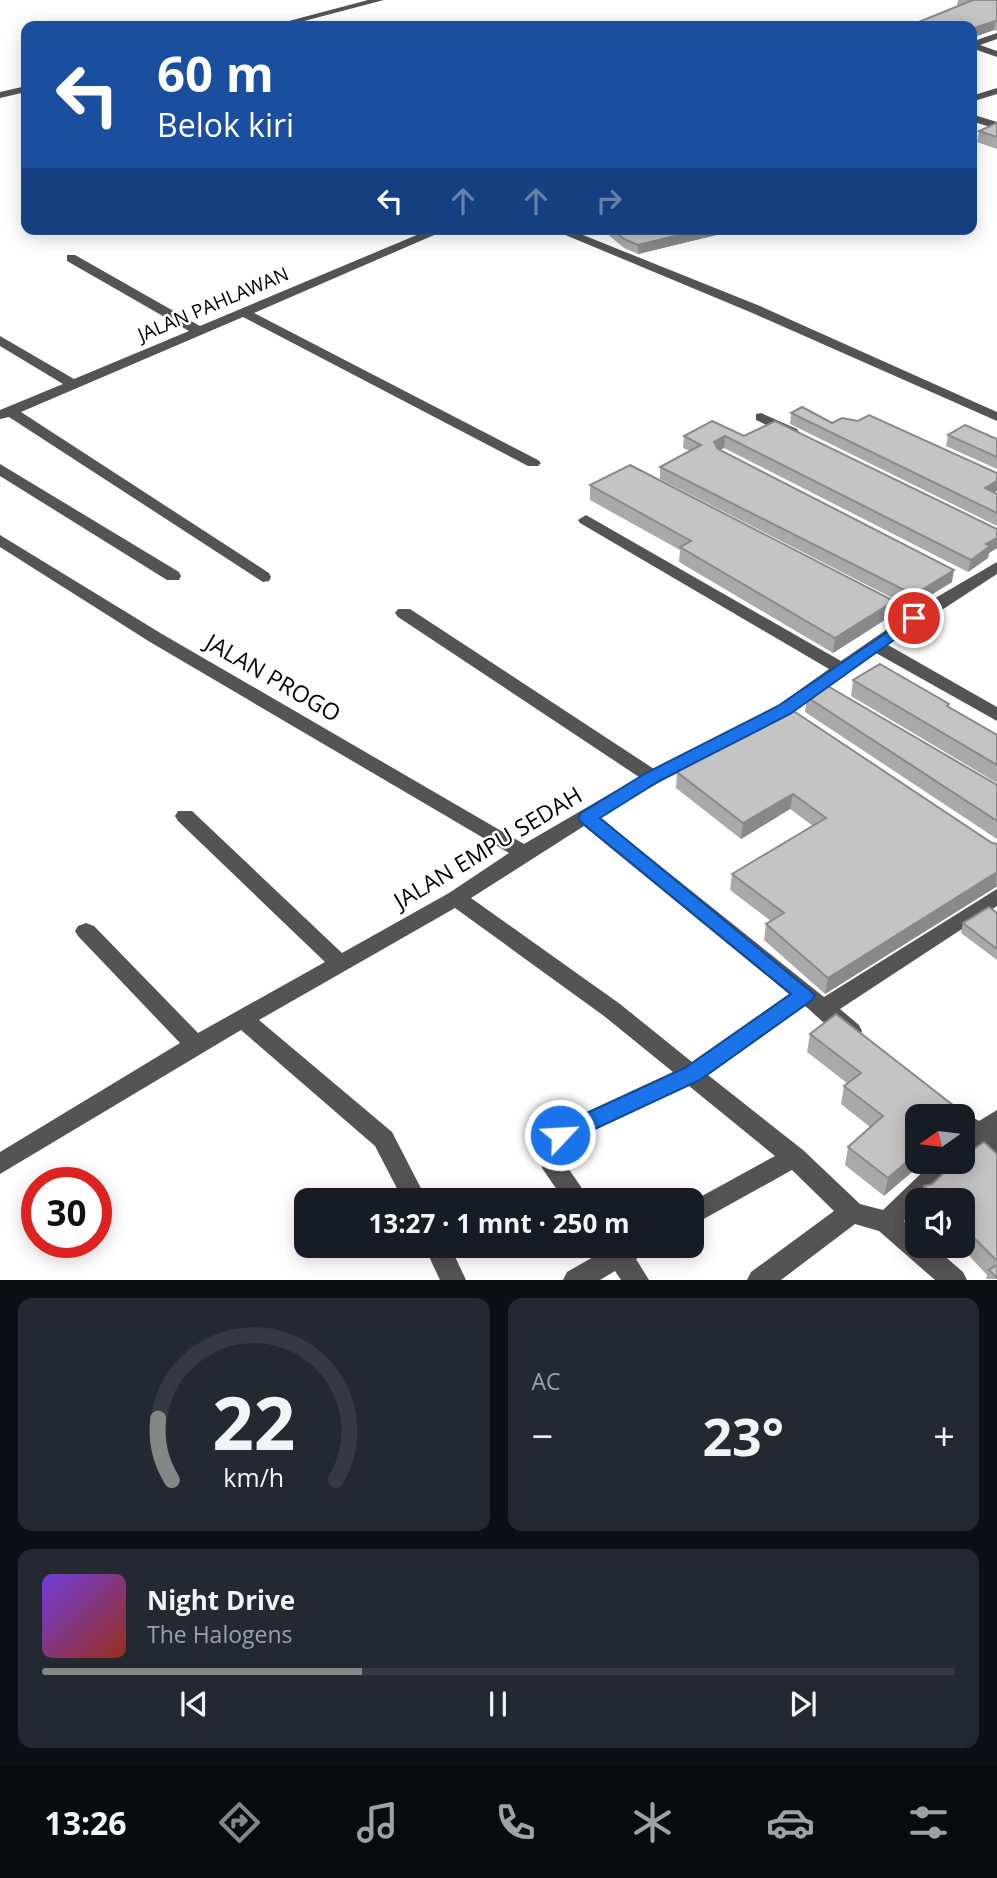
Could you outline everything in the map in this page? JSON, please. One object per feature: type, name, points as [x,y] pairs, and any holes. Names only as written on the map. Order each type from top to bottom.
[{"type":"street","points":[[295,21],[379,0]]},
{"type":"street","points":[[977,43],[997,36]]},
{"type":"street","points":[[977,47],[997,54]]},
{"type":"street","points":[[0,95],[21,90]]},
{"type":"street","points":[[977,97],[997,91]]},
{"type":"street","points":[[977,119],[997,126]]},
{"type":"street","name":"JALAN PAHLAWAN","points":[[5,413],[428,235]]},
{"type":"street","points":[[572,235],[755,309],[997,417]]},
{"type":"street","points":[[71,258],[199,331]]},
{"type":"street","points":[[243,312],[533,463]]},
{"type":"street","points":[[0,340],[75,385]]},
{"type":"street","points":[[5,413],[263,577]]},
{"type":"street","points":[[761,417],[810,441]]},
{"type":"street","points":[[0,469],[173,576]]},
{"type":"street","points":[[586,520],[840,668]]},
{"type":"street","name":"JALAN PROGO","points":[[0,540],[156,638],[524,853]]},
{"type":"street","name":"JALAN EMPU SEDAH","points":[[0,1164],[196,1045],[456,898],[524,853],[653,777],[824,690],[840,668],[966,579],[997,568]]},
{"type":"street","points":[[854,588],[914,618]]},
{"type":"street","points":[[404,613],[653,777]]},
{"type":"street","points":[[875,645],[997,715]]},
{"type":"street","points":[[784,710],[807,725]]},
{"type":"street","points":[[185,816],[340,964]]},
{"type":"street","points":[[587,818],[870,1047]]},
{"type":"street","points":[[569,1188],[554,1168],[551,1149],[560,1135],[692,1074],[997,896]]},
{"type":"street","points":[[456,898],[612,1010],[794,1157],[852,1212],[887,1222],[954,1279]]},
{"type":"street","points":[[86,931],[196,1045]]},
{"type":"street","points":[[244,1020],[384,1139],[409,1188]]},
{"type":"street","points":[[704,1208],[794,1157]]},
{"type":"street","points":[[887,1222],[937,1174]]},
{"type":"street","points":[[760,1279],[852,1212]]},
{"type":"street","points":[[443,1258],[453,1279]]},
{"type":"street","points":[[576,1279],[608,1258]]},
{"type":"street","points":[[626,1258],[636,1279]]},
{"type":"building","points":[[973,0],[997,0],[997,22],[977,27],[977,21],[921,21]]},
{"type":"building","points":[[997,123],[997,137],[979,131]]},
{"type":"building","points":[[619,235],[679,235],[638,245]]},
{"type":"building","points":[[802,407],[832,423],[842,418],[858,421],[869,415],[997,473],[997,481],[985,488],[997,494],[997,513],[791,413]]},
{"type":"building","points":[[712,421],[744,436],[775,421],[997,529],[997,538],[986,544],[990,546],[971,560],[725,436],[714,442],[718,449],[954,570],[920,591],[910,593],[660,467],[701,445],[684,436]]},
{"type":"building","points":[[965,425],[997,439],[997,457],[948,435]]},
{"type":"building","points":[[630,465],[894,601],[835,638],[680,547],[691,541],[590,485]]},
{"type":"building","points":[[880,664],[997,735],[997,765],[853,680]]},
{"type":"building","points":[[826,685],[997,785],[997,821],[807,697]]},
{"type":"building","points":[[792,710],[997,844],[997,872],[828,978],[766,924],[784,913],[732,874],[826,818],[793,794],[743,823],[677,772],[717,749],[714,747]]},
{"type":"building","points":[[989,907],[997,913],[997,949],[963,923]]},
{"type":"building","points":[[836,1014],[951,1104],[905,1104],[905,1163],[888,1178],[848,1147],[883,1116],[844,1086],[861,1073],[810,1034]]},
{"type":"building","points":[[984,1142],[997,1154],[997,1261],[975,1239],[975,1188],[924,1186],[932,1184],[942,1174],[975,1174],[975,1148]]},
{"type":"building","points":[[997,1265],[997,1278],[989,1270]]},
{"type":"route","points":[[560,1135],[692,1074],[805,995],[587,818],[653,777],[784,710],[914,618]]}]
